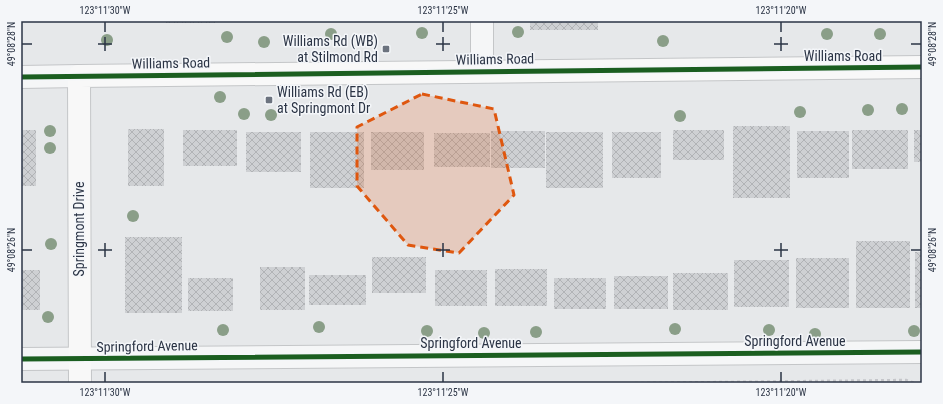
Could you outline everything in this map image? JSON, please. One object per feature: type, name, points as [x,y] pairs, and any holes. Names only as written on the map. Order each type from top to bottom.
[{"type":"street","points":[[482,21],[482,71]]},
{"type":"street","name":"Williams Road","points":[[21,77],[922,67]]},
{"type":"street","name":"Springmont Drive","points":[[79,76],[80,383]]},
{"type":"street","name":"Springford Avenue","points":[[21,359],[922,352]]},
{"type":"path","points":[[635,383],[906,380],[915,383]]},
{"type":"highlighted area","points":[[422,94],[494,109],[514,195],[459,253],[408,245],[357,186],[357,127]]},
{"type":"building","points":[[166,21],[215,21],[215,23],[166,23]]},
{"type":"building","points":[[530,21],[598,21],[598,30],[530,30]]},
{"type":"building","points":[[733,126],[790,126],[790,198],[733,198]]},
{"type":"building","points":[[128,129],[164,129],[164,186],[128,186]]},
{"type":"building","points":[[21,130],[36,130],[36,186],[21,186]]},
{"type":"building","points":[[183,130],[237,130],[237,166],[183,166]]},
{"type":"building","points":[[673,130],[724,130],[724,160],[673,160]]},
{"type":"building","points":[[852,130],[908,130],[908,169],[852,169]]},
{"type":"building","points":[[914,130],[922,130],[922,162],[914,162]]},
{"type":"building","points":[[491,131],[545,131],[545,168],[491,168]]},
{"type":"building","points":[[797,131],[849,131],[849,178],[797,178]]},
{"type":"building","points":[[246,132],[301,132],[301,172],[246,172]]},
{"type":"building","points":[[310,132],[364,132],[364,188],[310,188]]},
{"type":"building","points":[[371,132],[424,132],[424,170],[371,170]]},
{"type":"building","points":[[546,132],[603,132],[603,188],[546,188]]},
{"type":"building","points":[[612,132],[661,132],[661,178],[612,178]]},
{"type":"building","points":[[434,133],[490,133],[490,167],[434,167]]},
{"type":"building","points":[[125,237],[182,237],[182,313],[125,313]]},
{"type":"building","points":[[856,241],[910,241],[910,308],[856,308]]},
{"type":"building","points":[[915,252],[922,252],[922,308],[915,308]]},
{"type":"building","points":[[372,257],[426,257],[426,293],[372,293]]},
{"type":"building","points":[[796,258],[849,258],[849,308],[796,308]]},
{"type":"building","points":[[734,260],[789,260],[789,307],[734,307]]},
{"type":"building","points":[[260,267],[305,267],[305,310],[260,310]]},
{"type":"building","points":[[495,269],[547,269],[547,306],[495,306]]},
{"type":"building","points":[[21,270],[40,270],[40,310],[21,310]]},
{"type":"building","points":[[435,270],[487,270],[487,306],[435,306]]},
{"type":"building","points":[[673,273],[728,273],[728,310],[673,310]]},
{"type":"building","points":[[309,275],[366,275],[366,305],[309,305]]},
{"type":"building","points":[[614,276],[668,276],[668,309],[614,309]]},
{"type":"building","points":[[188,278],[233,278],[233,311],[188,311]]},
{"type":"building","points":[[554,278],[606,278],[606,309],[554,309]]},
{"type":"cycle path","points":[[21,77],[922,67]]},
{"type":"cycle path","points":[[21,359],[922,352]]},
{"type":"place","name":"Williams Rd (WB) at Stilmond Rd","points":[[386,49]]},
{"type":"place","name":"Williams Rd (EB) at Springmont Dr","points":[[269,100]]}]
